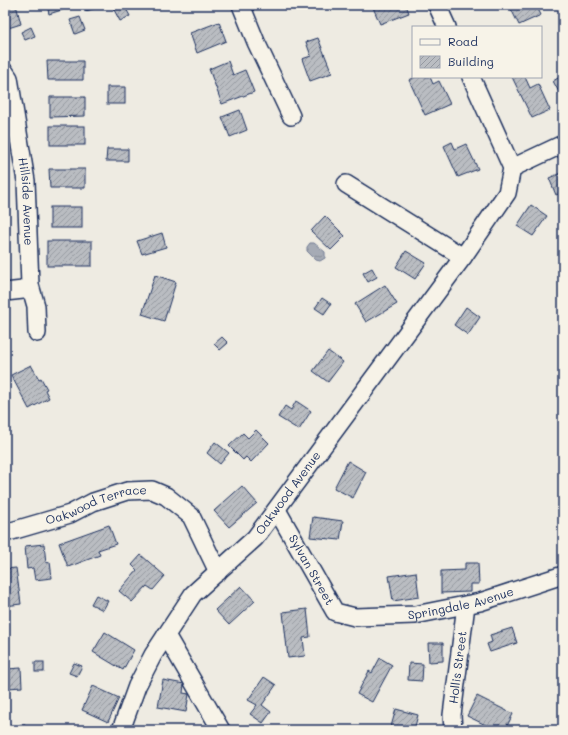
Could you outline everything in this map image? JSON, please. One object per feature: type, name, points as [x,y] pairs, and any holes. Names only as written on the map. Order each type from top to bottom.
[{"type":"street","points":[[241,5],[256,42],[290,116]]},
{"type":"street","points":[[442,7],[447,26]]},
{"type":"street","name":"Hillside Avenue","points":[[5,72],[8,78],[26,181],[30,285],[36,306],[37,333]]},
{"type":"street","points":[[471,78],[512,168],[563,144]]},
{"type":"street","name":"Oakwood Avenue","points":[[121,730],[137,686],[153,655],[193,594],[255,538],[277,510],[463,257],[507,193],[512,168]]},
{"type":"street","points":[[346,184],[463,257]]},
{"type":"street","points":[[5,292],[23,290],[30,285]]},
{"type":"street","name":"Oakwood Terrace","points":[[5,533],[70,514],[93,502],[127,491],[152,490],[166,496],[191,516],[218,572]]},
{"type":"street","name":"Sylvan Street","points":[[277,510],[335,612],[355,617]]},
{"type":"street","name":"Springdale Avenue","points":[[355,617],[415,615],[466,605],[480,602],[563,575]]},
{"type":"street","name":"Hollis Street","points":[[453,730],[452,715],[466,605]]},
{"type":"street","points":[[166,635],[221,730]]},
{"type":"water","points":[[310,243],[314,243],[325,252],[325,258],[320,261],[316,260],[307,251],[307,247]]},
{"type":"building","points":[[5,5],[16,5],[21,24],[5,29]]},
{"type":"building","points":[[47,5],[67,5],[68,8],[49,14]]},
{"type":"building","points":[[85,5],[106,5],[86,11]]},
{"type":"building","points":[[119,5],[124,5],[130,16],[120,21],[113,8]]},
{"type":"building","points":[[372,5],[406,5],[409,13],[380,24]]},
{"type":"building","points":[[514,5],[536,5],[541,15],[519,25],[510,7]]},
{"type":"building","points":[[80,17],[85,30],[75,34],[70,20]]},
{"type":"building","points":[[219,22],[226,41],[197,53],[190,33]]},
{"type":"building","points":[[31,27],[35,36],[25,40],[21,32]]},
{"type":"building","points":[[318,38],[332,73],[310,81],[302,59],[311,56],[306,42]]},
{"type":"building","points":[[47,61],[83,61],[83,80],[48,80]]},
{"type":"building","points":[[228,61],[233,75],[245,70],[254,92],[222,104],[209,69]]},
{"type":"building","points":[[563,75],[563,93],[560,94],[553,81]]},
{"type":"building","points":[[414,78],[430,78],[433,84],[439,81],[450,104],[425,115],[409,80]]},
{"type":"building","points":[[512,78],[525,78],[530,88],[538,84],[550,110],[532,118]]},
{"type":"building","points":[[107,87],[125,87],[125,104],[107,104]]},
{"type":"building","points":[[50,97],[85,97],[85,116],[50,117]]},
{"type":"building","points":[[240,110],[247,130],[230,137],[222,117]]},
{"type":"building","points":[[50,126],[85,126],[85,145],[50,145]]},
{"type":"building","points":[[452,142],[455,149],[466,144],[478,169],[458,177],[444,146]]},
{"type":"building","points":[[107,149],[128,149],[128,161],[106,161]]},
{"type":"building","points":[[49,169],[85,169],[85,188],[50,188]]},
{"type":"building","points":[[563,172],[563,192],[556,195],[549,178]]},
{"type":"building","points":[[531,205],[547,216],[533,236],[517,226]]},
{"type":"building","points":[[50,207],[82,207],[82,228],[50,228]]},
{"type":"building","points":[[325,216],[345,236],[331,250],[311,231]]},
{"type":"building","points":[[162,233],[166,247],[142,254],[137,241]]},
{"type":"building","points":[[47,241],[92,241],[92,266],[47,266]]},
{"type":"building","points":[[406,251],[426,263],[415,279],[396,267]]},
{"type":"building","points":[[372,268],[377,277],[368,282],[363,273]]},
{"type":"building","points":[[155,275],[176,282],[164,321],[142,314]]},
{"type":"building","points":[[385,285],[397,304],[366,322],[355,304]]},
{"type":"building","points":[[322,298],[331,304],[324,314],[315,308]]},
{"type":"building","points":[[466,307],[480,317],[468,335],[454,325]]},
{"type":"building","points":[[222,337],[228,343],[220,350],[214,344]]},
{"type":"building","points":[[328,351],[343,362],[328,382],[313,371]]},
{"type":"building","points":[[31,365],[47,389],[45,390],[49,398],[29,409],[11,375]]},
{"type":"building","points":[[296,401],[311,411],[299,430],[278,417],[285,406],[291,410]]},
{"type":"building","points":[[256,430],[269,443],[251,462],[246,457],[243,460],[229,446],[243,433],[248,438]]},
{"type":"building","points":[[215,442],[229,453],[220,464],[207,453]]},
{"type":"building","points":[[348,461],[366,472],[353,498],[334,488]]},
{"type":"building","points":[[242,486],[257,503],[229,527],[214,511]]},
{"type":"building","points":[[313,517],[343,521],[340,540],[310,537]]},
{"type":"building","points":[[109,525],[116,544],[98,550],[100,555],[68,567],[59,543]]},
{"type":"building","points":[[44,544],[46,563],[50,562],[52,578],[35,580],[33,568],[27,569],[25,546]]},
{"type":"building","points":[[141,555],[165,576],[153,590],[147,586],[132,602],[119,591],[137,570],[132,565]]},
{"type":"building","points":[[465,563],[478,563],[479,584],[470,584],[470,592],[441,593],[441,571],[465,570]]},
{"type":"building","points":[[16,568],[21,604],[5,606],[5,569]]},
{"type":"building","points":[[416,572],[419,597],[393,601],[389,576]]},
{"type":"building","points":[[241,586],[255,601],[229,625],[215,610]]},
{"type":"building","points":[[96,595],[108,601],[103,610],[91,604]]},
{"type":"building","points":[[307,609],[310,637],[303,638],[305,656],[288,658],[283,612]]},
{"type":"building","points":[[512,628],[517,643],[490,652],[487,644],[492,642],[490,635]]},
{"type":"building","points":[[105,632],[134,650],[123,670],[93,652]]},
{"type":"building","points":[[428,643],[443,643],[443,661],[429,662]]},
{"type":"building","points":[[380,658],[392,665],[372,702],[357,694],[369,671],[372,673]]},
{"type":"building","points":[[35,662],[44,662],[44,672],[35,672]]},
{"type":"building","points":[[74,663],[82,666],[77,676],[69,673]]},
{"type":"building","points":[[409,663],[423,664],[422,681],[408,680]]},
{"type":"building","points":[[21,668],[22,687],[8,688],[7,669]]},
{"type":"building","points":[[264,677],[276,685],[262,705],[271,712],[263,723],[250,714],[257,705],[248,700]]},
{"type":"building","points":[[163,680],[184,684],[183,693],[189,694],[186,712],[158,707]]},
{"type":"building","points":[[93,686],[119,698],[108,722],[82,710]]},
{"type":"building","points":[[477,696],[513,714],[505,730],[496,730],[467,716]]},
{"type":"building","points":[[396,709],[418,715],[414,730],[390,730]]},
{"type":"building","points":[[25,725],[25,730],[5,730],[5,727]]}]
